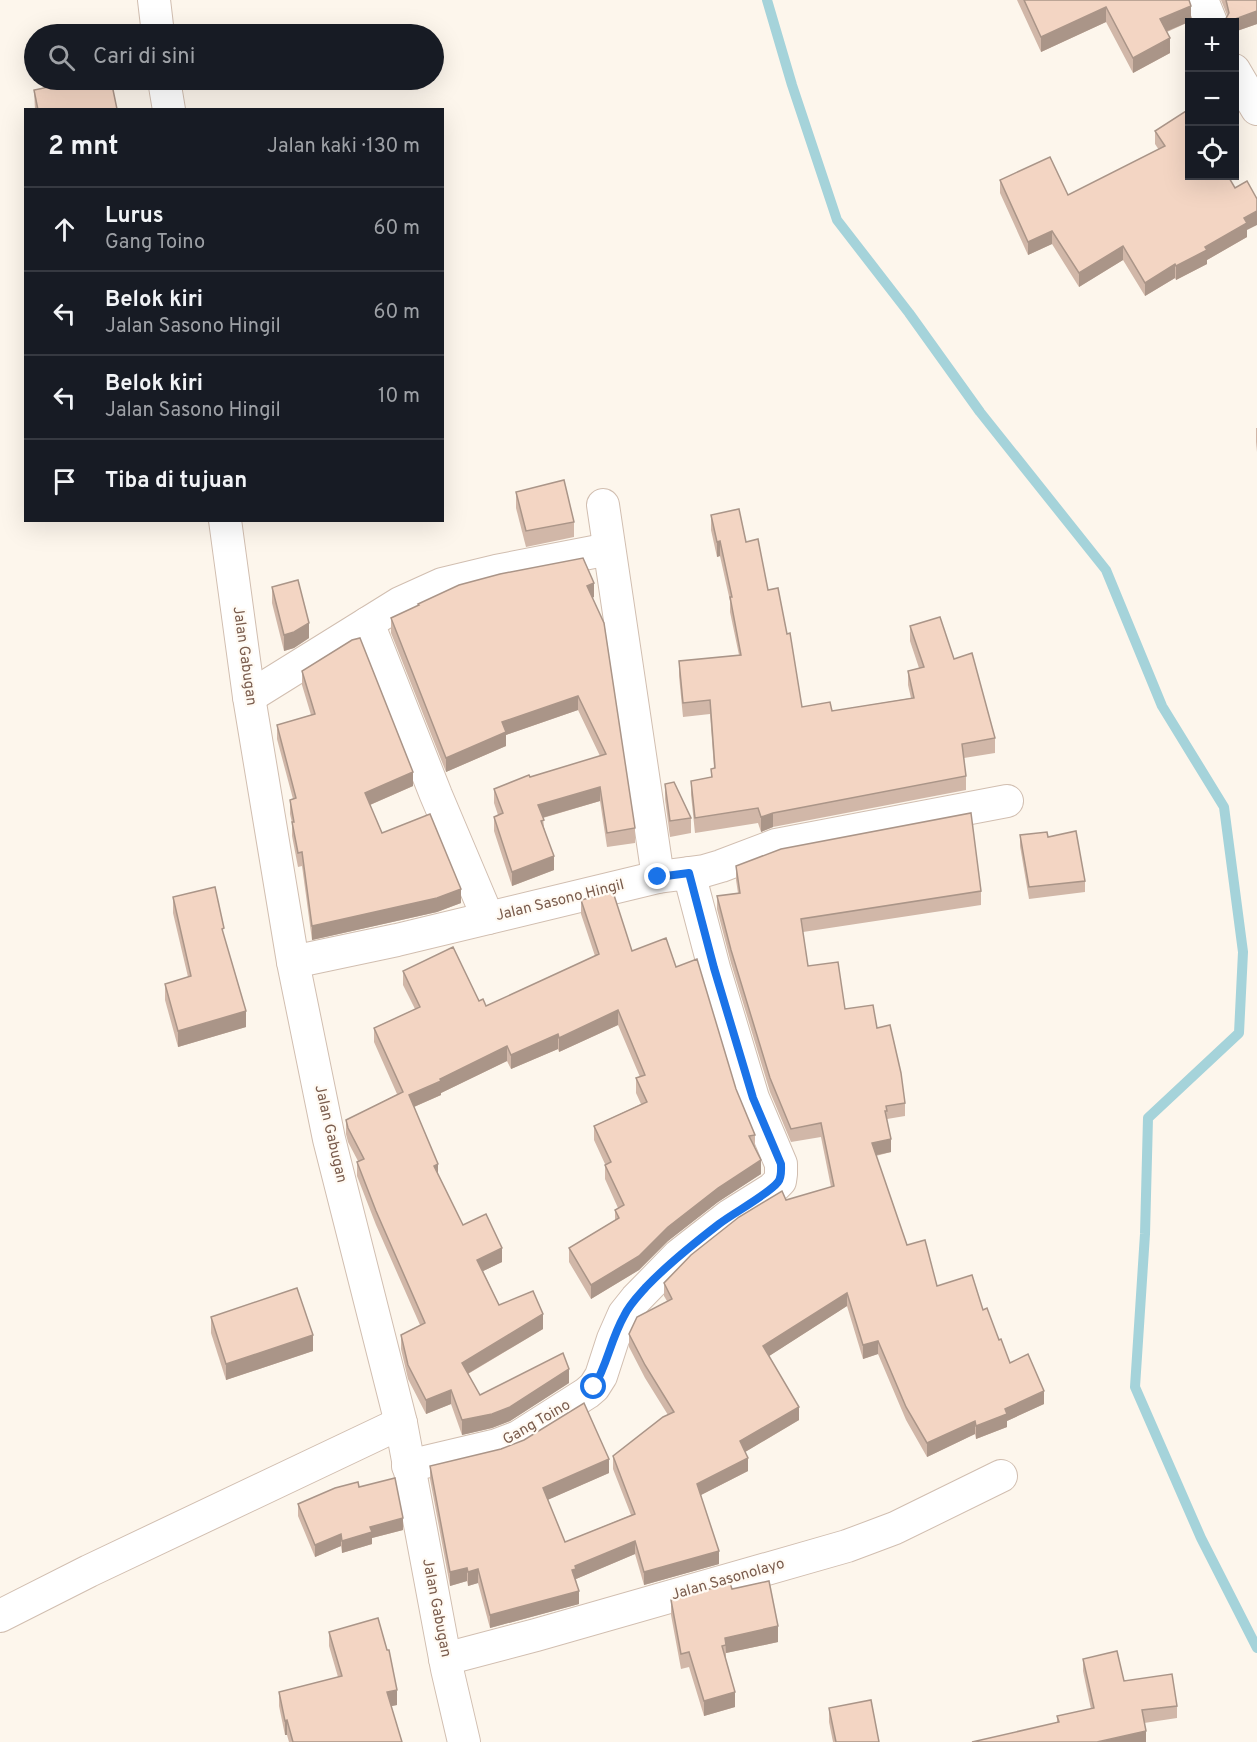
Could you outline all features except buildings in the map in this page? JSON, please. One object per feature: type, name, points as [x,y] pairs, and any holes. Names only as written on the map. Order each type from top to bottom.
[{"type":"street","points":[[154,0],[157,24]]},
{"type":"street","points":[[1202,0],[1209,18]]},
{"type":"street","points":[[1235,72],[1257,109]]},
{"type":"street","points":[[166,90],[169,108]]},
{"type":"street","points":[[603,505],[609,549],[674,875]]},
{"type":"street","name":"Jalan Gabugan","points":[[225,522],[249,697],[293,962],[329,1139],[401,1423],[464,1742]]},
{"type":"street","points":[[249,697],[400,603],[442,584],[609,549]]},
{"type":"street","points":[[368,623],[436,795],[488,918]]},
{"type":"street","name":"Jalan Sasono Hingil","points":[[293,962],[674,875],[704,871],[776,845],[1007,801]]},
{"type":"street","name":"Gang Toino","points":[[408,1466],[497,1445],[518,1437],[587,1393],[601,1376],[624,1314],[636,1299],[679,1255],[729,1216],[780,1181],[781,1164],[753,1098],[714,968],[674,875]]},
{"type":"street","points":[[0,1616],[89,1571],[401,1423]]},
{"type":"street","name":"Jalan Sasonolayo","points":[[446,1659],[848,1546],[895,1528],[1001,1476]]},
{"type":"waterway","points":[[767,0],[792,85],[837,220],[909,313],[980,412],[1106,570],[1162,706],[1224,807],[1243,952],[1239,1033],[1148,1118],[1145,1234],[1135,1387],[1201,1538],[1257,1648]]},
{"type":"route","points":[[594,1387],[601,1376],[624,1314],[636,1299],[679,1255],[729,1216],[772,1188],[780,1181],[781,1174],[781,1164],[753,1098],[714,968],[689,873],[658,877]]}]
